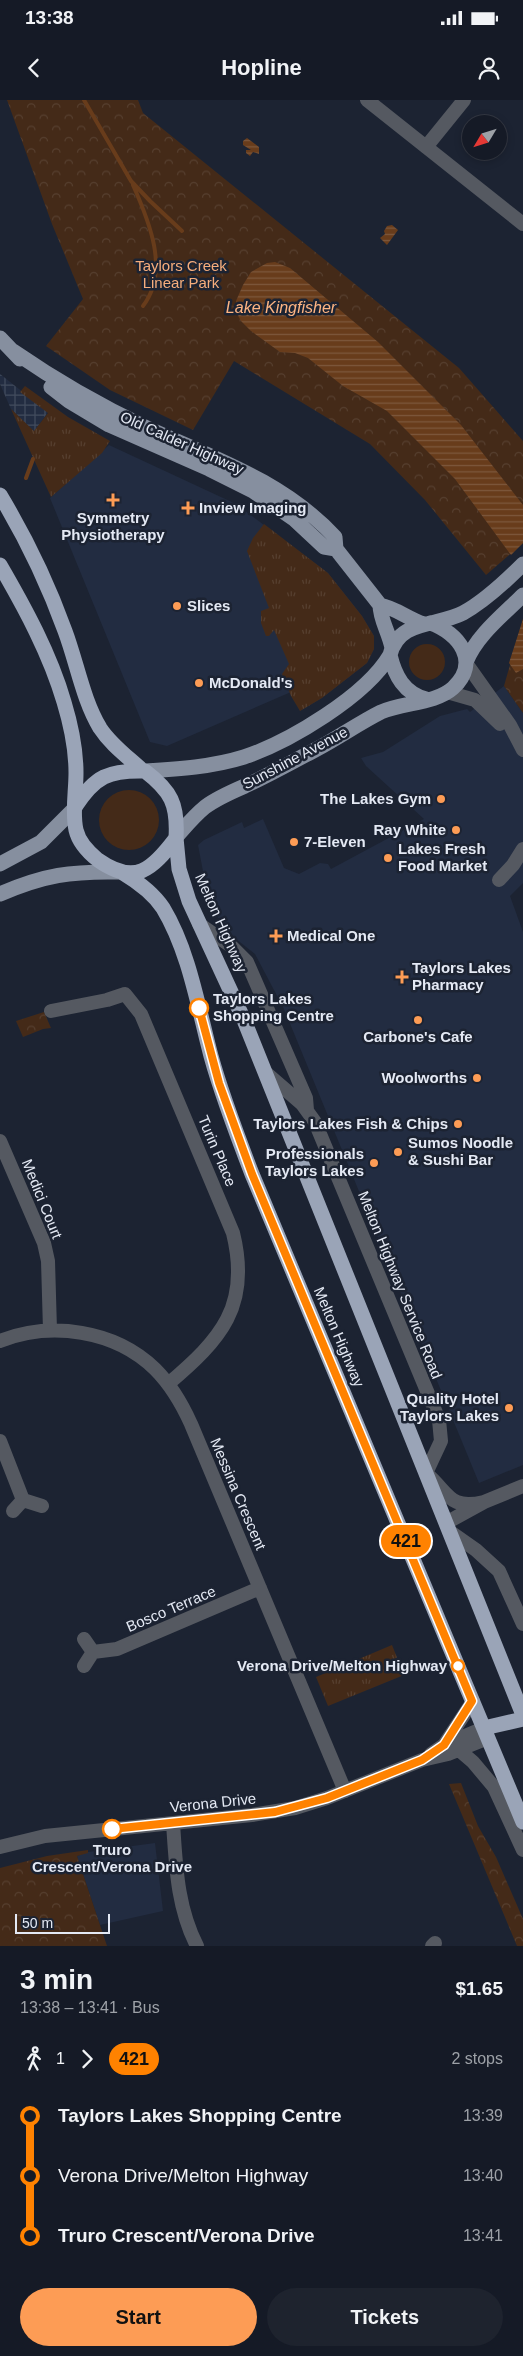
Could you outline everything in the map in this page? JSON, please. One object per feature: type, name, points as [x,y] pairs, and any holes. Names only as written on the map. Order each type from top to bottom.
[{"type":"highway","points":[[0,495],[28,545],[54,601],[96,721],[113,744],[165,788],[172,799],[175,813],[176,838],[152,865],[133,873],[121,873],[92,855],[80,843],[74,822],[74,749],[65,703],[36,632],[0,565]]},
{"type":"highway","points":[[75,808],[90,787],[104,777],[118,771],[144,771]]},
{"type":"highway","name":"Melton Highway","points":[[176,838],[182,880],[199,924],[228,982],[265,1071],[523,1715]]},
{"type":"highway","name":"Melton Highway","points":[[121,873],[138,883],[157,900],[173,928],[196,998],[219,1083],[242,1147],[523,1822]]},
{"type":"highway","points":[[486,1733],[523,1720]]},
{"type":"main road","name":"Old Calder Highway","points":[[0,338],[13,352],[92,401],[230,463],[269,493],[327,528],[335,537],[336,549],[380,605],[380,616],[388,630],[391,651]]},
{"type":"main road","points":[[519,568],[486,597],[463,613],[409,628],[400,636],[391,651],[396,674],[404,686],[411,693],[426,699],[447,692],[461,677],[472,648],[523,595]]},
{"type":"main road","name":"Old Calder Highway","points":[[380,605],[391,607],[406,617],[427,624]]},
{"type":"main road","points":[[427,624],[446,630],[457,640],[466,662]]},
{"type":"main road","name":"Sunshine Avenue","points":[[144,771],[192,768],[219,763],[244,756],[268,746],[306,726],[353,694],[370,680],[391,651]]},
{"type":"main road","name":"Sunshine Avenue","points":[[176,838],[196,816],[214,801],[318,748],[382,712],[426,699]]},
{"type":"main road","points":[[0,864],[40,842],[75,808]]},
{"type":"main road","points":[[0,894],[36,880],[61,874],[78,872],[121,873]]},
{"type":"street","points":[[367,100],[523,224]]},
{"type":"street","points":[[426,147],[464,100]]},
{"type":"street","points":[[466,662],[510,725],[522,749]]},
{"type":"street","points":[[447,692],[475,700],[522,749]]},
{"type":"street","points":[[499,880],[522,855]]},
{"type":"street","name":"Melton Highway Service Road","points":[[199,924],[225,941],[247,962],[306,1098],[307,1110]]},
{"type":"street","name":"Turin Place","points":[[51,1011],[107,1000],[125,994],[132,1000],[145,1024],[233,1232],[239,1268],[235,1301],[229,1317],[214,1340],[168,1384]]},
{"type":"street","name":"Melton Highway Service Road","points":[[265,1071],[307,1110],[318,1128],[441,1426],[441,1441],[426,1473]]},
{"type":"street","name":"Medici Court","points":[[0,1141],[44,1243],[48,1261],[50,1330]]},
{"type":"street","name":"Messina Crescent","points":[[0,1341],[33,1332],[50,1330],[74,1331],[110,1341],[142,1358],[168,1384],[192,1424],[345,1791]]},
{"type":"street","points":[[0,1441],[23,1500]]},
{"type":"street","points":[[426,1473],[443,1488],[453,1501],[467,1506],[484,1502],[523,1486]]},
{"type":"street","points":[[23,1500],[42,1506]]},
{"type":"street","points":[[13,1511],[23,1500]]},
{"type":"street","points":[[484,1502],[448,1527],[499,1571],[523,1624]]},
{"type":"street","name":"Bosco Terrace","points":[[93,1652],[117,1649],[260,1588]]},
{"type":"street","points":[[84,1640],[93,1652],[84,1666]]},
{"type":"street","points":[[444,1745],[472,1701]]},
{"type":"street","name":"Verona Drive","points":[[422,1760],[444,1745],[486,1733]]},
{"type":"street","name":"Verona Drive","points":[[0,1847],[45,1836],[275,1812],[311,1803],[422,1760],[459,1750],[486,1733]]},
{"type":"street","points":[[459,1750],[473,1762],[494,1787],[523,1850]]},
{"type":"street","points":[[173,1823],[179,1894],[185,1917],[197,1946]]},
{"type":"shaded area","points":[[0,374],[48,412],[34,432],[11,409],[0,384]]},
{"type":"shaded area","points":[[109,445],[236,504],[328,573],[362,616],[374,636],[374,649],[367,663],[322,698],[300,711],[291,692],[167,746],[150,742],[50,498]]},
{"type":"shaded area","points":[[504,686],[523,713],[523,883],[510,896],[523,932],[523,1465],[479,1483],[284,1009],[255,954],[236,939],[210,908],[198,845],[204,840],[242,822],[244,828],[263,819],[284,868],[299,874],[320,863],[328,864],[331,869],[424,819],[366,766],[361,758],[383,752],[440,716],[467,709],[470,712]]},
{"type":"shaded area","points":[[155,1843],[163,1911],[100,1925],[77,1856],[88,1852]]},
{"type":"green space","name":"Taylors Creek Linear Park","points":[[7,100],[138,100],[143,113],[459,368],[523,441],[523,543],[486,575],[425,500],[370,444],[234,361],[193,430],[110,390],[46,346],[83,299],[52,224]]},
{"type":"green space","points":[[25,386],[68,417],[110,441],[102,453],[51,497],[11,409],[34,431],[48,413],[20,392]]},
{"type":"green space","points":[[264,524],[328,573],[362,616],[374,636],[374,649],[367,663],[322,698],[300,711],[291,696],[282,674],[289,664],[274,630],[269,636],[266,636],[261,623],[261,611],[269,608],[247,551],[253,538]]},
{"type":"green space","points":[[523,619],[523,713],[504,686]]},
{"type":"green space","points":[[427,644],[439,650],[445,662],[439,674],[427,680],[415,674],[409,662],[415,650]]},
{"type":"green space","points":[[129,790],[146,795],[154,803],[159,820],[154,837],[146,845],[129,850],[112,845],[104,837],[99,820],[104,803],[112,795]]},
{"type":"green space","points":[[44,1012],[51,1028],[23,1037],[16,1021]]},
{"type":"green space","points":[[392,1645],[404,1675],[328,1706],[316,1677]]},
{"type":"green space","points":[[461,1783],[478,1826],[496,1857],[523,1919],[523,1946],[517,1946],[449,1784]]},
{"type":"green space","points":[[88,1850],[88,1853],[77,1856],[107,1946],[0,1946],[0,1868],[47,1856]]},
{"type":"water","points":[[247,138],[259,147],[259,154],[253,152],[250,156],[246,153],[246,150],[251,150],[243,145],[243,141]]},
{"type":"water","points":[[392,225],[398,230],[387,245],[380,238],[385,234],[384,231],[387,226]]},
{"type":"water","name":"Lake Kingfisher","points":[[275,262],[290,268],[378,342],[461,425],[523,505],[523,543],[511,555],[455,479],[387,411],[343,386],[308,358],[295,353],[280,352],[251,331],[241,321],[236,312],[236,301],[243,285],[251,272],[267,263]]},
{"type":"water","points":[[523,619],[523,669],[516,673],[509,663]]},
{"type":"waterway","points":[[84,100],[131,181],[182,231]]},
{"type":"waterway","points":[[133,185],[150,230],[156,262],[151,292],[143,306]]},
{"type":"waterway","points":[[26,478],[33,459]]},
{"type":"bus line","name":"421","points":[[112,1829],[275,1812],[327,1798],[422,1760],[444,1745],[472,1701],[252,1174],[219,1083],[199,1008]]},
{"type":"place","name":"Symmetry Physiotherapy","points":[[113,500]]},
{"type":"place","name":"Inview Imaging","points":[[188,508]]},
{"type":"place","name":"Slices","points":[[177,606]]},
{"type":"place","name":"McDonald's","points":[[199,683]]},
{"type":"place","name":"The Lakes Gym","points":[[441,799]]},
{"type":"place","name":"Ray White","points":[[456,830]]},
{"type":"place","name":"7-Eleven","points":[[294,842]]},
{"type":"place","name":"Lakes Fresh Food Market","points":[[388,858]]},
{"type":"place","name":"Medical One","points":[[276,936]]},
{"type":"place","name":"Taylors Lakes Pharmacy","points":[[402,977]]},
{"type":"place","name":"Taylors Lakes Shopping Centre","points":[[199,1008]]},
{"type":"place","name":"Carbone's Cafe","points":[[418,1020]]},
{"type":"place","name":"Woolworths","points":[[477,1078]]},
{"type":"place","name":"Taylors Lakes Fish & Chips","points":[[458,1124]]},
{"type":"place","name":"Sumos Noodle & Sushi Bar","points":[[398,1152]]},
{"type":"place","name":"Professionals Taylors Lakes","points":[[374,1163]]},
{"type":"place","name":"Quality Hotel Taylors Lakes","points":[[509,1408]]},
{"type":"place","name":"Verona Drive/Melton Highway","points":[[458,1666]]},
{"type":"place","name":"Truro Crescent/Verona Drive","points":[[112,1829]]}]
